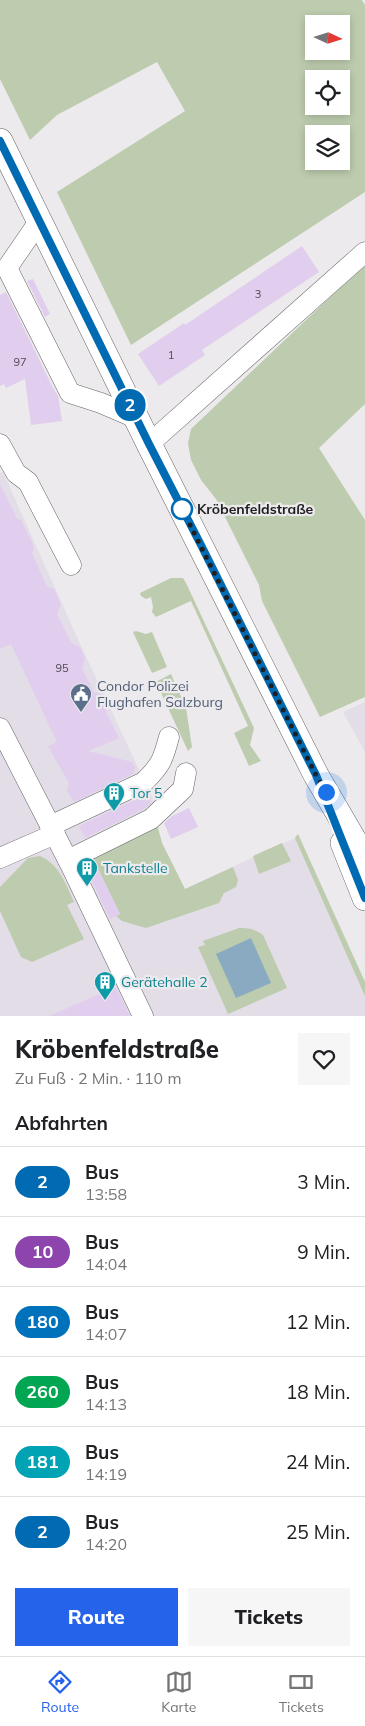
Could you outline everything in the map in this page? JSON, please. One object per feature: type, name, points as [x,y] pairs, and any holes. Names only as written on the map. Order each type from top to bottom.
[{"type":"main road","points":[[0,141],[136,418],[316,775],[365,859]]},
{"type":"main road","points":[[316,775],[365,898]]},
{"type":"street","points":[[40,220],[7,268],[70,392],[136,418]]},
{"type":"street","points":[[149,444],[365,252]]},
{"type":"street","points":[[0,444],[16,473],[28,482],[71,565]]},
{"type":"street","points":[[0,728],[68,860],[142,1016]]},
{"type":"street","points":[[0,858],[144,782],[155,772],[164,759],[169,737]]},
{"type":"street","points":[[68,860],[151,819],[183,789],[186,773]]},
{"type":"shaded area","points":[[3,472],[81,646],[157,808],[157,824],[162,843],[185,889],[295,838],[298,834],[365,982],[365,1016],[0,1016],[0,473]]},
{"type":"shaded area","points":[[365,702],[365,752],[343,712]]},
{"type":"green space","points":[[0,0],[362,0],[365,5],[365,192],[131,345],[57,192],[185,111],[157,62],[57,115],[30,140],[0,79]]},
{"type":"green space","points":[[365,264],[365,404],[319,448],[365,520],[365,697],[320,717],[262,601],[259,585],[216,499],[201,480],[191,460],[188,443],[191,429]]},
{"type":"green space","points":[[171,578],[183,578],[186,583],[254,728],[250,745],[261,761],[249,766],[234,733],[248,726],[191,601],[156,617],[152,612],[151,597],[146,599],[141,596],[140,593]]},
{"type":"green space","points":[[133,632],[146,634],[152,632],[167,667],[152,673]]},
{"type":"green space","points":[[171,674],[186,708],[192,747],[188,751],[156,682]]},
{"type":"green space","points":[[157,824],[162,843],[185,889],[233,867],[238,880],[236,887],[224,893],[219,903],[146,928],[122,921],[116,916],[120,914],[92,856]]},
{"type":"green space","points":[[298,834],[365,982],[365,996],[295,838]]},
{"type":"green space","points":[[282,843],[291,861],[259,874],[253,856]]},
{"type":"green space","points":[[40,856],[57,869],[65,882],[74,902],[67,905],[84,939],[32,962],[21,957],[0,911],[0,887],[28,858]]},
{"type":"green space","points":[[239,928],[252,929],[263,935],[287,988],[228,1014],[198,947],[205,945],[203,941]]},
{"type":"water","points":[[251,938],[271,983],[236,998],[216,954]]},
{"type":"building","points":[[302,246],[319,272],[202,350],[205,355],[159,386],[138,354],[184,323],[185,325]]},
{"type":"building","points":[[33,279],[50,314],[45,317],[27,281]]},
{"type":"building","points":[[6,292],[58,396],[62,421],[31,425],[25,379],[6,388],[4,384],[0,386],[0,295]]},
{"type":"building","points":[[0,484],[17,519],[21,520],[34,547],[32,553],[47,587],[54,589],[61,604],[57,614],[71,643],[80,647],[85,658],[82,668],[94,693],[102,694],[105,699],[106,712],[119,738],[88,751],[132,762],[135,768],[133,774],[74,802],[67,791],[69,783],[48,746],[57,742],[11,644],[0,649]]},
{"type":"building","points":[[147,794],[151,803],[144,809],[85,838],[79,826]]},
{"type":"building","points":[[189,808],[198,827],[171,839],[164,823],[172,816]]},
{"type":"building","points":[[94,861],[120,914],[110,919],[84,865]]},
{"type":"building","name":"Gerätehalle 2","points":[[116,987],[130,1016],[49,1016]]},
{"type":"bus line","name":"2","points":[[0,141],[149,444],[316,775],[365,898]]},
{"type":"place","name":"Kröbenfeldstraße","points":[[182,509]]},
{"type":"place","name":"Condor Polizei Flughafen Salzburg","points":[[81,713]]},
{"type":"place","name":"Tor 5","points":[[114,812]]},
{"type":"place","name":"Tankstelle","points":[[87,887]]},
{"type":"place","name":"Gerätehalle 2","points":[[105,1001]]},
{"type":"route","points":[[182,509],[326,792]]}]
